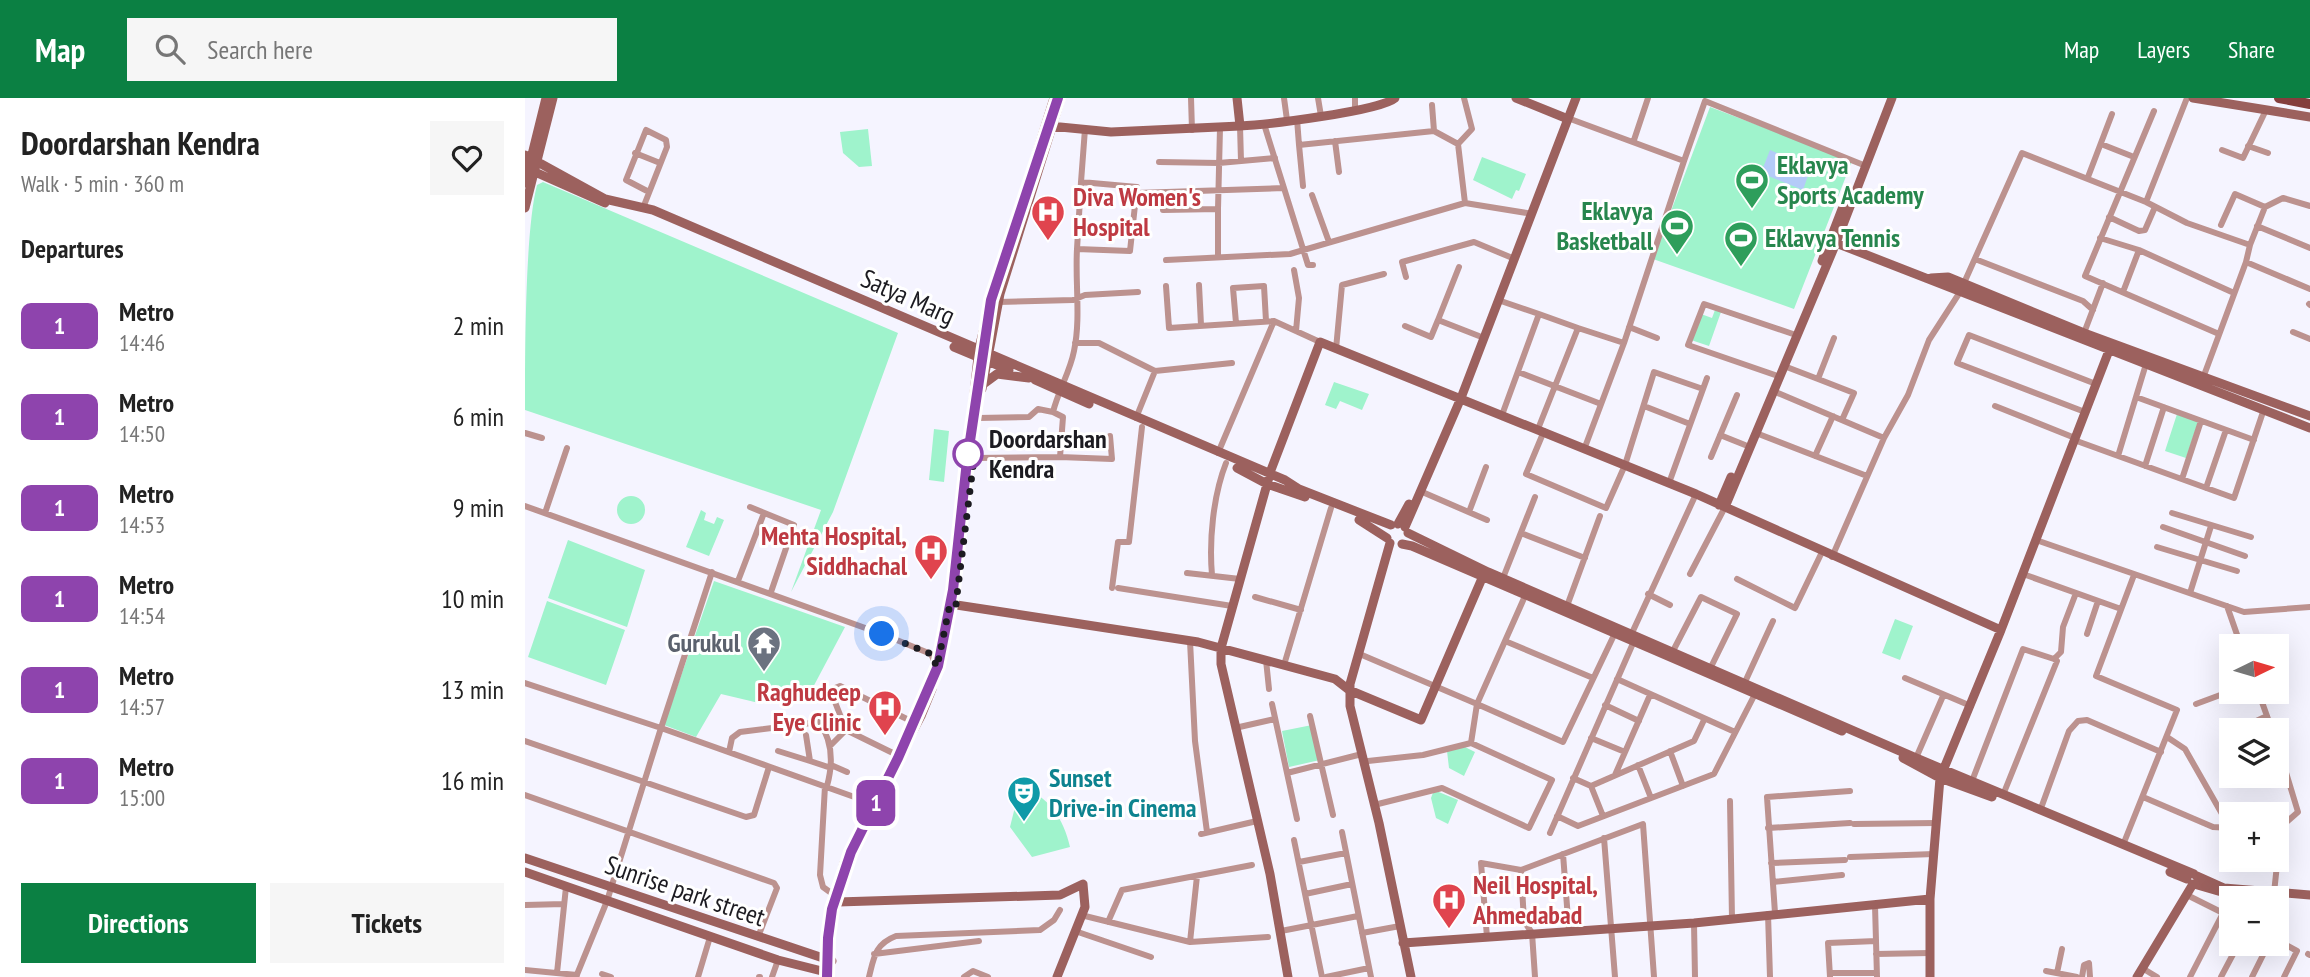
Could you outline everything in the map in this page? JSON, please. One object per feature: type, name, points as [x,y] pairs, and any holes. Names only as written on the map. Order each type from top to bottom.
[{"type":"main road","points":[[2279,98],[2310,104]]},
{"type":"street","points":[[525,183],[546,98]]},
{"type":"street","points":[[525,208],[530,163],[552,98]]},
{"type":"street","points":[[836,898],[849,866],[926,719],[937,690],[953,605],[974,458],[982,385],[982,357],[1049,125],[1053,98]]},
{"type":"street","points":[[525,872],[828,975],[836,898],[844,863],[916,724],[937,667],[953,605],[982,357],[996,280],[1049,125],[1061,98]]},
{"type":"street","points":[[1191,98],[1192,130]]},
{"type":"street","points":[[1237,98],[1241,161]]},
{"type":"street","points":[[1284,98],[1299,145],[1303,186]]},
{"type":"street","points":[[1318,98],[1321,116]]},
{"type":"street","points":[[1355,98],[1355,110]]},
{"type":"street","points":[[1049,125],[1084,129],[1220,128],[1321,116],[1389,103],[1395,98]]},
{"type":"street","points":[[1464,98],[1472,129],[1458,144],[1465,203]]},
{"type":"street","points":[[1516,98],[1684,160]]},
{"type":"street","points":[[1394,542],[1387,531],[1400,527],[1420,491],[1498,300],[1566,117],[1570,98]]},
{"type":"street","points":[[1406,943],[1400,926],[1351,691],[1394,542],[1458,397],[1527,213],[1576,98]]},
{"type":"street","points":[[1634,140],[1648,98]]},
{"type":"street","points":[[1690,574],[1756,433],[1836,243],[1886,98]]},
{"type":"street","points":[[1722,506],[1745,445],[1892,98]]},
{"type":"street","points":[[2145,202],[2187,98]]},
{"type":"street","points":[[2193,98],[2310,117]]},
{"type":"street","points":[[1585,447],[1624,343],[1705,101],[1863,165]]},
{"type":"street","points":[[1432,106],[1434,131]]},
{"type":"street","points":[[2222,150],[2243,158],[2266,110]]},
{"type":"street","points":[[2154,111],[2085,276],[2219,334]]},
{"type":"street","points":[[2088,177],[2112,114]]},
{"type":"street","points":[[1264,124],[1308,265],[1313,265]]},
{"type":"street","points":[[1218,257],[1220,128]]},
{"type":"street","points":[[1053,412],[1059,388],[1074,355],[1084,129]]},
{"type":"street","points":[[643,208],[667,147],[666,140],[646,130],[626,180],[649,192]]},
{"type":"street","points":[[1299,145],[1434,131],[1458,144]]},
{"type":"street","points":[[1335,141],[1339,172]]},
{"type":"street","points":[[2101,144],[2134,157]]},
{"type":"street","points":[[2249,146],[2268,153]]},
{"type":"street","points":[[635,153],[660,163]]},
{"type":"street","points":[[1832,557],[1884,438],[1908,395],[1929,340],[1962,287],[2022,153],[2088,177],[2250,245]]},
{"type":"street","points":[[1159,162],[1219,163],[1275,158]]},
{"type":"street","name":"Satya Marg","points":[[530,163],[605,199],[643,208],[1029,378],[1059,388],[1267,484],[1364,522],[1394,542],[1412,546],[1524,593]]},
{"type":"street","name":"Satya Marg","points":[[530,163],[596,201],[683,227]]},
{"type":"street","points":[[1077,248],[1130,251],[1137,187],[1081,182]]},
{"type":"street","points":[[1136,193],[1284,188]]},
{"type":"street","points":[[2221,225],[2235,192],[2265,207]]},
{"type":"street","points":[[1312,195],[1329,242]]},
{"type":"street","points":[[2202,380],[2265,207],[2283,198],[2310,206]]},
{"type":"street","points":[[1166,260],[1290,254],[1465,203],[1527,213]]},
{"type":"street","points":[[2109,217],[2139,231],[2145,230],[2155,207]]},
{"type":"street","points":[[1163,210],[1218,209]]},
{"type":"street","points":[[2256,226],[2309,245]]},
{"type":"street","points":[[2100,238],[2139,250],[2234,293]]},
{"type":"street","points":[[1406,277],[1402,262],[1473,243],[1510,257]]},
{"type":"street","points":[[1836,243],[2084,333],[2146,364],[2202,380],[2310,428]]},
{"type":"street","points":[[2123,292],[2139,250]]},
{"type":"street","points":[[1975,259],[2083,301],[2093,310]]},
{"type":"street","points":[[2246,262],[2310,289]]},
{"type":"street","points":[[1405,326],[1431,337],[1459,267]]},
{"type":"street","points":[[1294,270],[1299,298],[1296,331]]},
{"type":"street","points":[[1336,349],[1342,285],[1384,274]]},
{"type":"street","points":[[2084,333],[2103,283]]},
{"type":"street","points":[[1199,285],[1201,326]]},
{"type":"street","points":[[1166,286],[1169,328],[1274,321],[1336,349],[1585,447],[1696,494],[1832,557],[2001,630]]},
{"type":"street","points":[[1236,323],[1233,288],[1264,286],[1266,321]]},
{"type":"street","points":[[1962,287],[2110,347],[2310,416]]},
{"type":"street","points":[[998,302],[1077,299],[1085,295],[1138,292]]},
{"type":"street","points":[[1498,300],[1624,343]]},
{"type":"street","points":[[1775,374],[1688,345],[1704,304],[1793,334]]},
{"type":"street","points":[[1502,415],[1539,314]]},
{"type":"street","points":[[1438,320],[1479,336]]},
{"type":"street","points":[[1218,453],[1274,321]]},
{"type":"street","points":[[1629,327],[1657,338]]},
{"type":"street","points":[[1578,328],[1552,392],[1526,474],[1606,508],[1625,465],[1654,372],[1703,389]]},
{"type":"street","points":[[2293,332],[2310,339]]},
{"type":"street","points":[[2085,412],[1957,363],[1969,335],[2096,384]]},
{"type":"street","points":[[1818,379],[1834,338]]},
{"type":"street","points":[[1075,343],[1099,342],[1155,371],[1233,363]]},
{"type":"street","points":[[1289,977],[1221,664],[1221,648],[1270,474],[1320,342]]},
{"type":"street","points":[[1930,977],[1930,900],[1940,778],[2001,630],[2110,347]]},
{"type":"street","name":"Satya Marg","points":[[982,357],[1136,418],[1332,503],[1400,527],[1503,578],[1524,593]]},
{"type":"street","points":[[2117,456],[2146,364]]},
{"type":"street","points":[[1784,366],[1854,393],[1842,420]]},
{"type":"street","points":[[1136,418],[1155,371]]},
{"type":"street","points":[[1518,372],[1601,404]]},
{"type":"street","points":[[982,385],[997,374],[1029,378]]},
{"type":"street","points":[[1669,483],[1707,378]]},
{"type":"street","points":[[1773,391],[1884,438]]},
{"type":"street","points":[[1710,457],[1737,395]]},
{"type":"street","points":[[2136,397],[2254,440]]},
{"type":"street","points":[[1644,406],[1691,424]]},
{"type":"street","points":[[1995,407],[2117,456],[2234,498],[2264,408]]},
{"type":"street","points":[[2145,466],[2164,407]]},
{"type":"street","points":[[978,418],[1029,418],[1035,409],[1053,412],[1063,417],[1061,457]]},
{"type":"street","points":[[1815,456],[1833,416]]},
{"type":"street","points":[[2182,479],[2201,421]]},
{"type":"street","points":[[1142,427],[1129,542],[1118,542],[1115,588],[1232,606]]},
{"type":"street","points":[[2206,488],[2226,430]]},
{"type":"street","points":[[525,433],[542,438]]},
{"type":"street","points":[[1756,433],[1867,476]]},
{"type":"street","points":[[1720,435],[1745,445]]},
{"type":"street","points":[[974,458],[1112,459],[1110,436]]},
{"type":"street","points":[[545,513],[567,449]]},
{"type":"street","points":[[1212,575],[1210,556],[1220,478],[1226,463]]},
{"type":"street","points":[[1469,512],[1486,467]]},
{"type":"street","points":[[1420,491],[1487,520]]},
{"type":"street","points":[[1550,833],[1617,679],[1649,594],[1696,494]]},
{"type":"street","points":[[1503,578],[1535,497]]},
{"type":"street","points":[[525,506],[771,592],[931,654],[937,667]]},
{"type":"street","points":[[750,507],[794,525],[771,592]]},
{"type":"street","points":[[1284,665],[1331,508]]},
{"type":"street","points":[[738,581],[764,513]]},
{"type":"street","points":[[2172,513],[2251,537]]},
{"type":"street","points":[[1567,606],[1600,516]]},
{"type":"street","points":[[2190,593],[2211,526]]},
{"type":"street","points":[[2163,527],[2245,556]]},
{"type":"street","points":[[1521,533],[1585,558]]},
{"type":"street","points":[[2036,540],[2227,606],[2259,612],[2310,607]]},
{"type":"street","points":[[2157,547],[2237,571]]},
{"type":"street","points":[[1737,579],[1795,608],[1822,552]]},
{"type":"street","points":[[525,970],[576,976],[607,901],[712,572]]},
{"type":"street","points":[[1187,573],[1240,579]]},
{"type":"street","points":[[2023,574],[2120,609]]},
{"type":"street","points":[[2123,847],[2176,710],[2096,676],[2134,575]]},
{"type":"street","points":[[953,605],[1221,648],[1335,679],[1351,691],[1421,720],[1483,576]]},
{"type":"street","points":[[1524,593],[1567,606],[1755,694],[1902,758],[1940,778],[1970,787],[2192,880],[2234,895],[2310,897]]},
{"type":"street","points":[[1524,593],[1615,633],[1673,651],[1711,667],[1916,758],[1944,767],[2192,880],[2219,887]]},
{"type":"street","points":[[1471,743],[1477,704],[1524,593]]},
{"type":"street","points":[[2054,659],[2061,652],[2063,627],[2076,593]]},
{"type":"street","points":[[1649,594],[1670,606]]},
{"type":"street","points":[[1255,597],[1301,610]]},
{"type":"street","points":[[1673,651],[1701,597],[1737,614],[1711,667]]},
{"type":"street","points":[[2087,634],[2098,601]]},
{"type":"street","points":[[2227,606],[2237,634]]},
{"type":"street","points":[[1745,682],[1773,621]]},
{"type":"street","points":[[1362,655],[1563,742],[1615,633]]},
{"type":"street","points":[[1190,641],[1195,741],[1204,833],[1257,821]]},
{"type":"street","points":[[1505,641],[1593,678]]},
{"type":"street","points":[[1972,781],[2023,649],[2054,659],[2057,661],[2050,682],[2003,795]]},
{"type":"street","points":[[1266,660],[1269,689]]},
{"type":"street","points":[[1905,678],[1971,706]]},
{"type":"street","points":[[1617,679],[1735,732]]},
{"type":"street","points":[[525,683],[874,804]]},
{"type":"street","points":[[899,756],[846,730],[835,702],[837,685],[916,724]]},
{"type":"street","points":[[1557,816],[1578,825],[1714,775],[1755,694]]},
{"type":"street","points":[[1615,775],[1650,695]]},
{"type":"street","points":[[2196,704],[2219,695]]},
{"type":"street","points":[[1916,758],[1943,696]]},
{"type":"street","points":[[1272,704],[1297,819]]},
{"type":"street","points":[[2263,704],[2267,716],[2263,718]]},
{"type":"street","points":[[1605,705],[1639,721]]},
{"type":"street","points":[[1310,716],[1333,815]]},
{"type":"street","points":[[1235,728],[1275,719]]},
{"type":"street","points":[[1591,786],[1694,741],[1704,720]]},
{"type":"street","points":[[2040,811],[2069,731],[2078,721],[2088,720],[2161,752]]},
{"type":"street","points":[[729,752],[732,738],[738,733],[818,722],[830,746],[831,767],[822,801],[820,875],[823,887],[836,898],[1061,895],[1083,884],[1085,906],[1056,977]]},
{"type":"street","points":[[830,746],[846,730]]},
{"type":"street","points":[[806,734],[810,761]]},
{"type":"street","points":[[2143,797],[2213,827],[2230,828],[2185,749],[2167,737]]},
{"type":"street","points":[[1591,738],[1625,752]]},
{"type":"street","points":[[525,741],[750,817],[754,815],[769,767]]},
{"type":"street","points":[[1287,773],[1365,757],[1423,755],[1471,743],[1552,780],[1529,828],[1442,788],[1378,804]]},
{"type":"street","points":[[778,751],[847,772]]},
{"type":"street","points":[[1670,751],[1683,786]]},
{"type":"street","points":[[1365,757],[1378,804],[1413,977]]},
{"type":"street","points":[[1638,765],[1651,798]]},
{"type":"street","points":[[1573,778],[1591,786],[1603,816]]},
{"type":"street","points":[[2275,886],[2281,827],[2298,812],[2289,782]]},
{"type":"street","points":[[1770,977],[1773,881],[1767,797],[1850,792]]},
{"type":"street","points":[[525,794],[774,883],[777,888],[758,938]]},
{"type":"street","points":[[1730,801],[1732,919]]},
{"type":"street","points":[[1768,828],[1852,823],[1936,823]]},
{"type":"street","points":[[1486,937],[1481,863],[1521,870],[1643,824],[1654,977]]},
{"type":"street","points":[[1342,832],[1371,977]]},
{"type":"street","points":[[1604,838],[1615,977]]},
{"type":"street","points":[[1294,840],[1310,924],[1324,977],[1369,968]]},
{"type":"street","points":[[1299,862],[1346,853]]},
{"type":"street","points":[[1563,854],[1569,932]]},
{"type":"street","points":[[1771,863],[1934,854]]},
{"type":"street","name":"Sunrise park street","points":[[525,858],[829,960]]},
{"type":"street","points":[[1108,922],[1122,890],[1252,865]]},
{"type":"street","points":[[1521,870],[1524,921],[1532,933],[1535,977]]},
{"type":"street","points":[[1773,881],[1842,875]]},
{"type":"street","points":[[1190,942],[1197,876]]},
{"type":"street","points":[[2157,977],[2140,973],[2187,895],[2192,880]]},
{"type":"street","points":[[2174,918],[2192,880]]},
{"type":"street","points":[[1305,894],[1352,884]]},
{"type":"street","points":[[557,973],[566,887]]},
{"type":"street","points":[[2187,895],[2219,911]]},
{"type":"street","points":[[2289,895],[2310,897]]},
{"type":"street","points":[[1406,943],[1694,923],[1930,900]]},
{"type":"street","points":[[525,905],[564,904]]},
{"type":"street","points":[[1875,905],[1877,975],[1830,975],[1828,943],[1876,941]]},
{"type":"street","points":[[869,977],[874,954],[883,941],[896,936],[1040,930],[1054,920],[1061,910]]},
{"type":"street","points":[[1081,915],[1190,942],[1268,936]]},
{"type":"street","points":[[1281,931],[1358,915]]},
{"type":"street","points":[[2190,977],[2219,921]]},
{"type":"street","points":[[1694,923],[1695,977]]},
{"type":"street","points":[[1362,933],[1400,926]]},
{"type":"street","points":[[1075,931],[1151,957]]},
{"type":"street","points":[[698,977],[710,937]]},
{"type":"street","points":[[874,954],[979,941]]},
{"type":"street","points":[[2284,977],[2297,951],[2289,947]]},
{"type":"street","points":[[2062,949],[2062,975]]},
{"type":"street","points":[[1876,954],[1930,953]]},
{"type":"street","points":[[2221,977],[2232,956]]},
{"type":"street","points":[[2252,977],[2262,956]]},
{"type":"street","points":[[772,977],[778,960]]},
{"type":"street","points":[[2046,971],[2079,977],[2084,965],[2089,963],[2089,977]]},
{"type":"street","points":[[963,975],[973,971],[988,977]]},
{"type":"street","points":[[602,974],[611,977]]},
{"type":"green space","name":"Eklavya Sports Academy","points":[[1710,107],[1852,161],[1794,309],[1653,259]]},
{"type":"green space","points":[[868,129],[872,166],[859,167],[843,153],[840,132]]},
{"type":"green space","points":[[1482,157],[1526,174],[1519,191],[1516,190],[1512,199],[1473,180]]},
{"type":"green space","points":[[543,182],[898,333],[833,512],[791,592],[821,510],[525,410],[530,231],[537,185]]},
{"type":"green space","points":[[1715,310],[1721,312],[1709,346],[1691,340],[1701,314],[1712,318]]},
{"type":"green space","points":[[1334,382],[1369,394],[1362,410],[1340,401],[1336,409],[1325,405]]},
{"type":"green space","points":[[2177,414],[2198,422],[2186,458],[2165,451]]},
{"type":"green space","points":[[934,429],[949,431],[944,482],[929,480]]},
{"type":"green space","points":[[631,496],[641,500],[645,510],[641,520],[631,524],[621,520],[617,510],[621,500]]},
{"type":"green space","points":[[701,510],[706,513],[704,520],[714,524],[717,517],[724,520],[709,556],[686,547]]},
{"type":"green space","points":[[568,540],[645,570],[627,627],[548,598]]},
{"type":"green space","points":[[714,581],[845,627],[811,691],[759,703],[721,694],[696,737],[664,725]]},
{"type":"green space","points":[[547,601],[625,630],[606,685],[528,657]]},
{"type":"green space","points":[[1895,619],[1913,626],[1900,660],[1882,653]]},
{"type":"green space","points":[[1312,725],[1320,760],[1289,767],[1282,731]]},
{"type":"green space","points":[[1465,747],[1475,752],[1464,776],[1449,768],[1447,751]]},
{"type":"green space","points":[[1020,787],[1047,802],[1064,827],[1070,847],[1032,857],[1010,827]]},
{"type":"green space","points":[[1434,790],[1458,800],[1448,824],[1436,818],[1431,798]]},
{"type":"water","points":[[1770,150],[1811,167],[1803,190],[1761,173]]},
{"type":"railway","points":[[830,977],[833,934],[842,894],[873,818],[928,706],[942,666],[955,606],[976,419],[995,301],[1063,98]]},
{"type":"metro line","name":"1","points":[[827,977],[826,958],[832,909],[841,880],[851,852],[924,703],[938,666],[953,590],[967,461],[991,300],[1058,98]]},
{"type":"place","name":"Eklavya Sports Academy","points":[[1752,210]]},
{"type":"place","name":"Diva Women's Hospital","points":[[1048,242]]},
{"type":"place","name":"Eklavya Basketball","points":[[1677,256]]},
{"type":"place","name":"Eklavya Tennis","points":[[1741,268]]},
{"type":"place","name":"Doordarshan Kendra","points":[[968,454]]},
{"type":"place","name":"Mehta Hospital, Siddhachal","points":[[931,581]]},
{"type":"place","name":"Gurukul","points":[[764,673]]},
{"type":"place","name":"Raghudeep Eye Clinic","points":[[885,737]]},
{"type":"place","name":"Sunset Drive-in Cinema","points":[[1024,823]]},
{"type":"place","name":"Neil Hospital, Ahmedabad","points":[[1449,930]]},
{"type":"route","points":[[882,634],[931,654],[937,667],[950,604],[956,605],[974,458],[968,454]]}]
